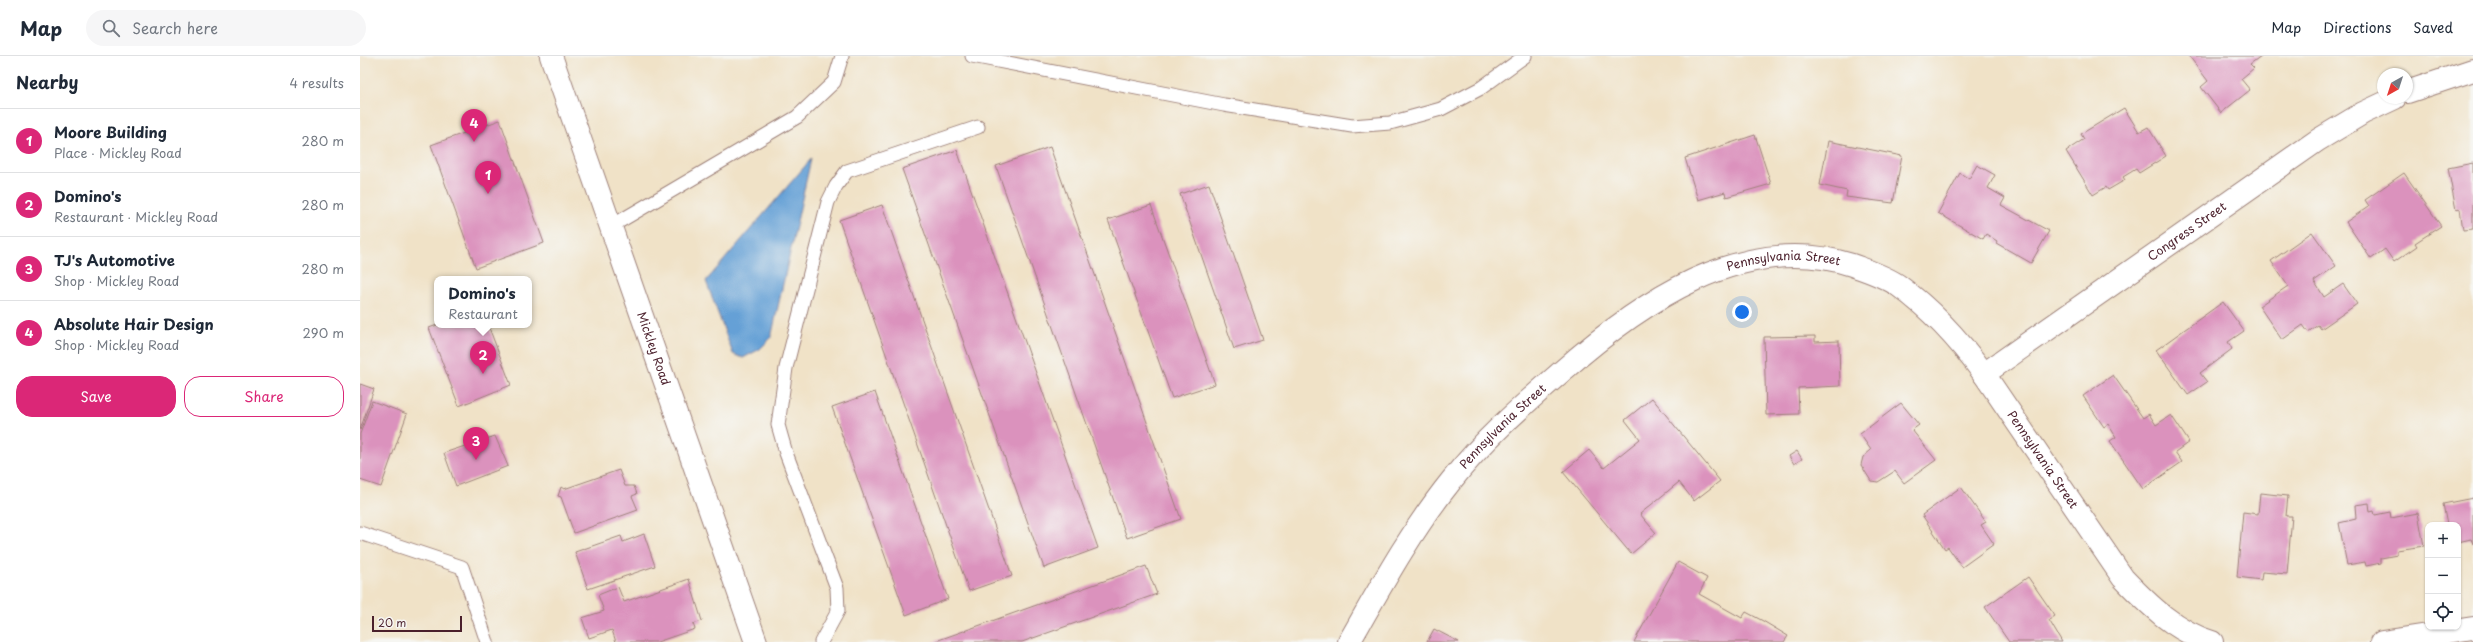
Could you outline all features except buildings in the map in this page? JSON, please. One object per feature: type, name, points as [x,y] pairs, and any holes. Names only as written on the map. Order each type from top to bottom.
[{"type":"street","name":"Mickley Road","points":[[551,56],[756,642]]},
{"type":"street","points":[[2413,90],[2473,70]]},
{"type":"street","name":"Congress Street","points":[[1984,374],[2318,140],[2363,113],[2382,104]]},
{"type":"street","name":"Pennsylvania Street","points":[[1349,642],[1409,537],[1452,479],[1501,425],[1596,341],[1659,299],[1722,267],[1756,258],[1798,255],[1839,261],[1872,272],[1898,285],[1935,317],[1969,354],[1984,374],[2123,578],[2148,604],[2177,625],[2212,642]]},
{"type":"street","points":[[2382,642],[2473,628]]},
{"type":"lane","points":[[610,227],[798,117],[834,82],[842,56]]},
{"type":"lane","points":[[972,56],[1224,106],[1352,126],[1390,123],[1441,109],[1480,88],[1525,56]]},
{"type":"lane","points":[[821,642],[838,611],[837,588],[786,453],[778,425],[786,368],[828,202],[836,186],[847,172],[978,127]]},
{"type":"lane","points":[[360,533],[462,566],[487,642]]},
{"type":"water","points":[[811,159],[771,338],[760,349],[743,358],[733,354],[706,281]]},
{"type":"place","name":"Absolute Hair Design","points":[[474,142]]},
{"type":"place","name":"Moore Building","points":[[488,194]]},
{"type":"place","name":"Domino's","points":[[483,374]]},
{"type":"place","name":"TJ's Automotive","points":[[476,460]]}]
